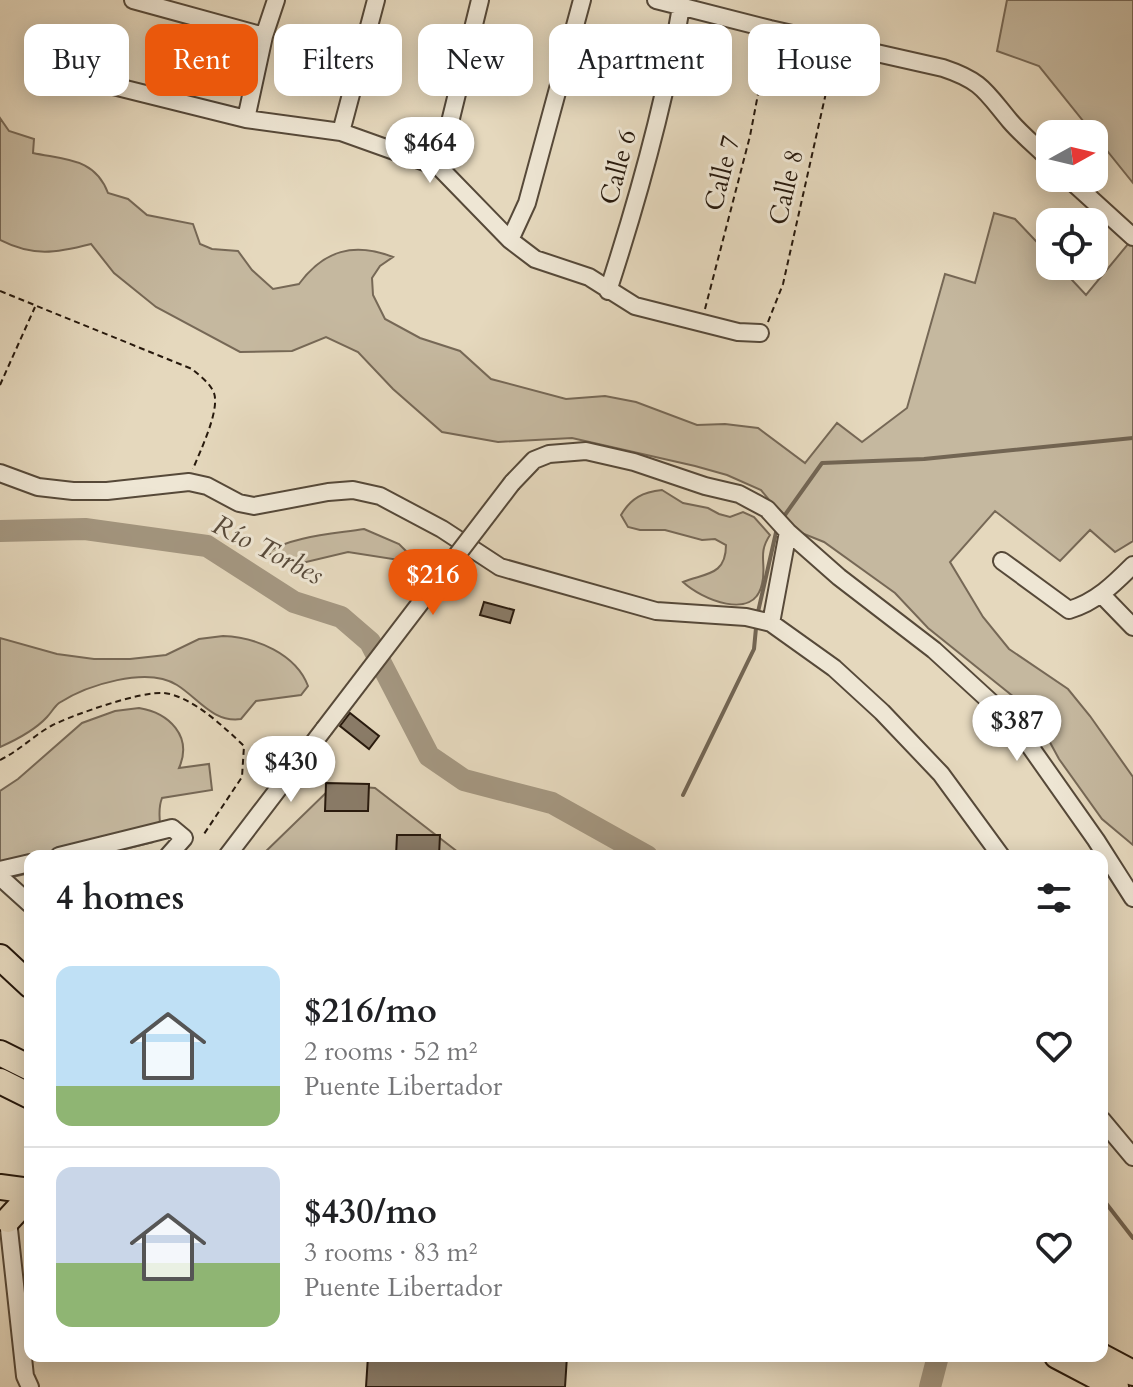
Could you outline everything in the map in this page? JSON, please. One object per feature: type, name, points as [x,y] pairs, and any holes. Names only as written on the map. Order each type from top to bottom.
[{"type":"highway","points":[[0,957],[24,979]]},
{"type":"highway","points":[[0,1053],[24,1065]]},
{"type":"highway","points":[[0,1081],[24,1093]]},
{"type":"highway","points":[[0,1187],[24,1192]]},
{"type":"highway","points":[[1108,1360],[1133,1373]]},
{"type":"highway","points":[[1068,1362],[1116,1387]]},
{"type":"street","points":[[133,0],[153,2],[264,36]]},
{"type":"street","points":[[246,119],[264,36],[276,0]]},
{"type":"street","points":[[341,132],[376,0]]},
{"type":"street","points":[[439,167],[480,0]]},
{"type":"street","points":[[510,240],[527,203],[582,0]]},
{"type":"street","points":[[656,0],[750,24]]},
{"type":"street","name":"Calle 6","points":[[608,291],[672,62],[681,7]]},
{"type":"street","points":[[880,54],[969,77],[987,91],[1011,122],[1036,146]]},
{"type":"street","points":[[129,90],[246,119],[341,132],[439,167],[510,240],[535,259],[589,277],[635,306],[738,332],[760,333]]},
{"type":"street","points":[[1083,192],[1133,237]]},
{"type":"street","points":[[232,850],[512,483],[534,460],[549,454],[586,451],[739,494],[767,509],[839,577],[934,650],[1006,716],[1102,850]]},
{"type":"street","points":[[0,473],[38,487],[73,491],[107,491],[189,482],[207,486],[239,503],[254,506],[353,490],[380,496],[442,529],[500,567],[656,611],[746,617],[771,623],[834,668],[882,712],[941,774],[997,850]]},
{"type":"street","points":[[771,623],[788,532]]},
{"type":"street","points":[[1002,561],[1069,610],[1085,605],[1101,594],[1133,565]]},
{"type":"street","points":[[1121,577],[1133,590]]},
{"type":"street","points":[[1101,594],[1133,627]]},
{"type":"street","points":[[83,850],[172,828],[184,838],[173,850]]},
{"type":"street","points":[[1108,860],[1133,898]]},
{"type":"street","points":[[0,870],[24,864]]},
{"type":"street","points":[[0,877],[24,899]]},
{"type":"street","points":[[1108,1127],[1133,1157]]},
{"type":"street","points":[[13,1216],[25,1376],[30,1387]]},
{"type":"path","name":"Calle 7","points":[[702,324],[757,96]]},
{"type":"path","name":"Calle 8","points":[[760,333],[772,317],[783,284],[825,96]]},
{"type":"path","points":[[0,291],[192,369],[209,384],[216,407],[189,482]]},
{"type":"path","points":[[0,385],[35,306]]},
{"type":"path","points":[[0,760],[51,727],[83,712],[163,693],[191,704],[218,720],[244,746],[242,777],[204,834]]},
{"type":"shaded area","points":[[1007,0],[1133,0],[1133,183],[1108,152],[1108,120],[1082,120],[1039,66],[997,51]]},
{"type":"shaded area","points":[[0,118],[9,131],[34,139],[33,153],[78,162],[95,173],[108,193],[128,199],[147,215],[193,224],[200,244],[212,249],[238,251],[252,270],[273,289],[299,284],[319,263],[341,252],[379,252],[393,257],[380,266],[372,278],[373,295],[385,319],[420,338],[460,351],[491,379],[566,399],[605,396],[636,402],[697,425],[758,428],[805,463],[837,423],[862,442],[907,408],[945,274],[975,283],[994,213],[1015,219],[1036,241],[1036,280],[1072,280],[1086,295],[1098,280],[1108,280],[1108,268],[1133,238],[1133,541],[1115,552],[1090,530],[1060,561],[995,511],[950,562],[983,617],[1009,649],[1068,689],[1133,777],[1133,845],[1102,819],[1059,759],[1034,713],[928,628],[895,593],[824,542],[794,530],[761,490],[727,475],[695,466],[572,438],[498,442],[442,432],[393,389],[358,352],[326,337],[292,351],[240,352],[156,307],[114,273],[91,244],[45,252],[23,249],[0,240]]},
{"type":"shaded area","points":[[662,490],[683,503],[708,508],[719,514],[730,517],[743,512],[754,517],[770,535],[764,548],[762,584],[757,596],[738,605],[726,604],[702,595],[683,582],[713,572],[722,563],[726,545],[715,539],[702,540],[665,530],[628,527],[621,515],[629,504],[643,494]]},
{"type":"shaded area","points":[[364,529],[399,544],[408,553],[399,560],[348,552],[302,563],[266,553],[300,539]]},
{"type":"shaded area","points":[[223,636],[249,640],[285,656],[308,686],[301,695],[256,701],[241,719],[231,719],[214,713],[177,685],[164,680],[150,677],[117,680],[71,696],[59,703],[37,726],[0,747],[0,638],[57,654],[94,659],[130,659],[166,655],[199,639]]},
{"type":"shaded area","points":[[139,708],[169,721],[176,728],[183,746],[179,768],[209,764],[212,790],[162,798],[159,830],[153,842],[121,850],[24,850],[24,874],[0,880],[0,791],[82,723],[115,711]]},
{"type":"shaded area","points":[[334,785],[375,788],[455,850],[267,850]]},
{"type":"building","points":[[484,602],[514,610],[510,623],[480,615]]},
{"type":"building","points":[[350,713],[379,736],[369,749],[340,726]]},
{"type":"building","points":[[326,783],[369,784],[368,811],[325,811]]},
{"type":"building","points":[[397,835],[440,835],[439,850],[396,850]]},
{"type":"building","points":[[368,1362],[567,1362],[565,1387],[366,1387]]},
{"type":"waterway","points":[[782,519],[822,463],[924,459],[1133,438]]},
{"type":"waterway","points":[[758,612],[777,528]]},
{"type":"waterway","name":"Río Torbes","points":[[0,531],[85,529],[207,546],[294,602],[341,617],[370,642],[429,756],[464,780],[552,803],[636,850]]},
{"type":"waterway","points":[[683,795],[754,649],[756,628]]},
{"type":"waterway","points":[[1108,1206],[1133,1238]]},
{"type":"waterway","name":"Río Torbes","points":[[930,1387],[936,1362]]}]
